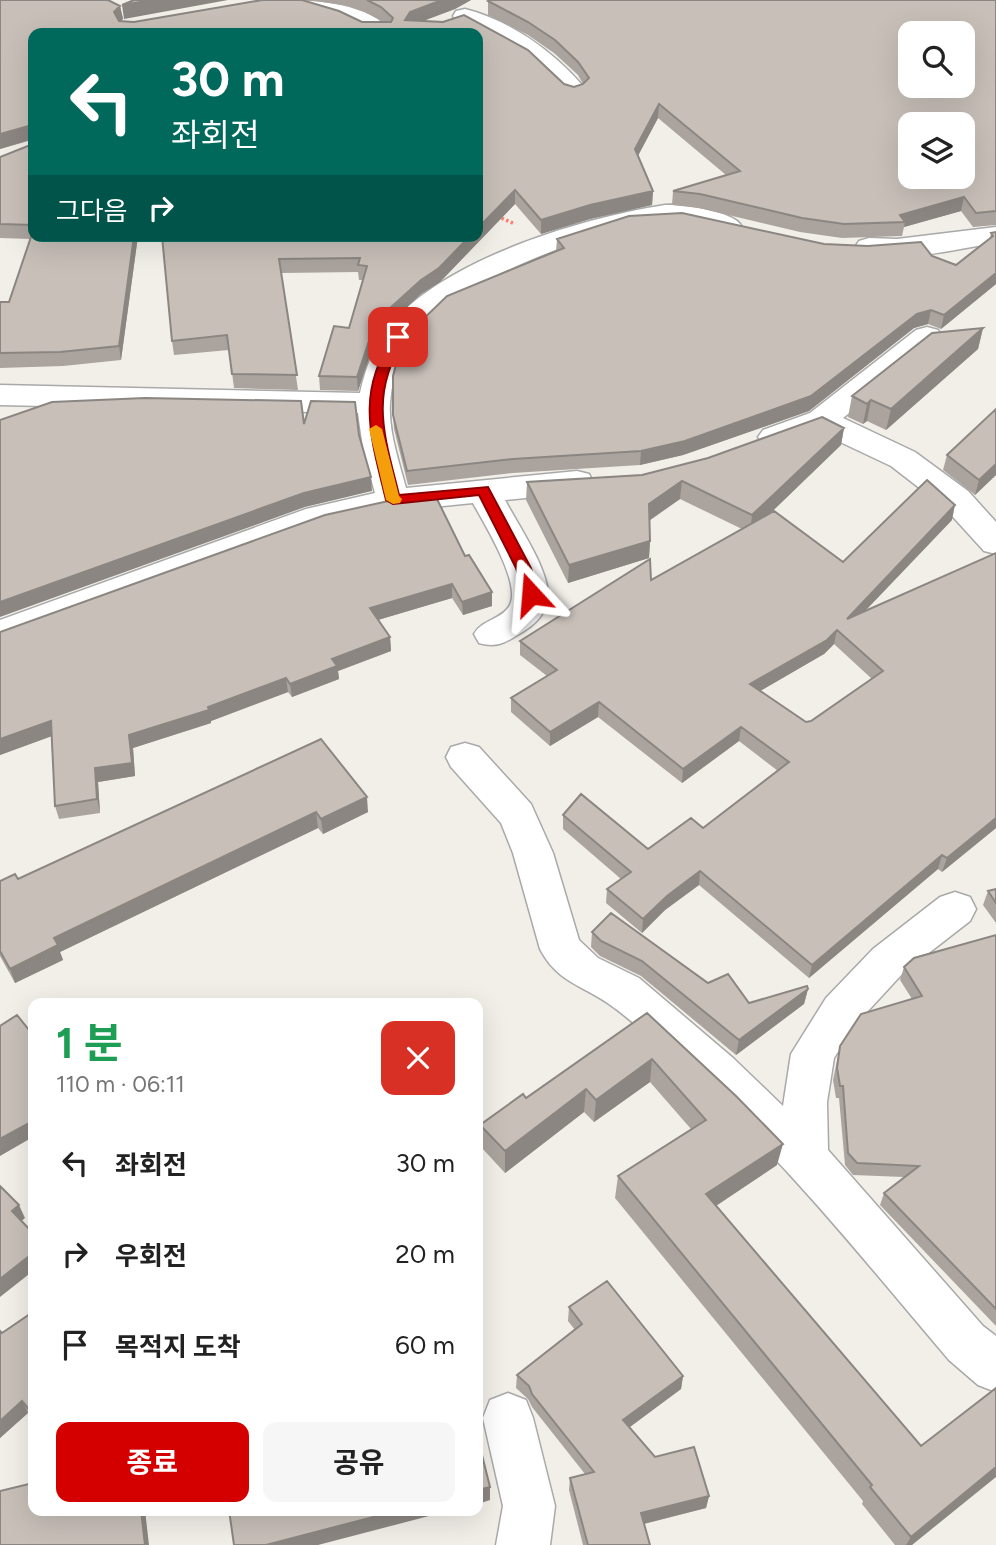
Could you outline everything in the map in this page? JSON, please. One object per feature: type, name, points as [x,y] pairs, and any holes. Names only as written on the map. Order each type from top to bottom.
[{"type":"street","points":[[294,0],[342,12],[373,28]]},
{"type":"street","points":[[483,28],[454,20],[494,0]]},
{"type":"street","points":[[483,28],[501,33],[532,53],[561,74],[573,90]]},
{"type":"street","points":[[393,500],[375,426],[375,395],[391,350],[406,325],[433,300],[560,239],[667,213],[755,231]]},
{"type":"street","points":[[840,246],[897,248],[996,235]]},
{"type":"street","points":[[745,448],[821,420],[928,335]]},
{"type":"street","points":[[0,396],[75,395],[375,404]]},
{"type":"street","points":[[821,420],[903,459],[956,499],[996,543]]},
{"type":"street","points":[[0,632],[318,517],[393,500],[606,481]]},
{"type":"street","points":[[483,490],[523,568],[531,594],[523,616],[492,634]]},
{"type":"street","points":[[465,757],[517,815],[533,853],[561,949],[583,970],[624,991],[717,1072],[805,1157],[966,1343],[996,1368]]},
{"type":"street","points":[[805,1157],[805,1102],[813,1054],[841,1011],[888,961],[955,909]]},
{"type":"street","points":[[508,1418],[529,1506],[523,1545]]},
{"type":"building","points":[[0,0],[108,0],[120,6],[114,12],[119,21],[134,22],[262,0],[302,0],[339,11],[362,22],[391,22],[393,18],[381,7],[367,0],[442,0],[410,12],[405,20],[443,22],[464,15],[528,50],[564,84],[574,87],[589,78],[578,62],[555,40],[488,1],[996,0],[996,211],[976,213],[964,197],[900,215],[905,222],[844,224],[802,218],[700,194],[673,191],[740,171],[659,104],[635,149],[653,191],[590,205],[541,220],[515,190],[483,223],[483,28],[28,28],[28,126],[0,134]]},
{"type":"building","points":[[134,0],[152,0],[122,5]]},
{"type":"building","points":[[28,146],[28,225],[0,224],[0,157]]},
{"type":"building","points":[[682,213],[824,244],[868,246],[921,242],[932,256],[956,265],[993,236],[991,233],[996,232],[996,273],[944,315],[931,310],[917,314],[811,396],[685,441],[641,451],[513,459],[407,471],[393,415],[393,376],[400,350],[414,328],[447,296],[564,248],[557,239],[629,216]]},
{"type":"building","points":[[29,242],[133,242],[119,346],[60,352],[0,353],[0,302],[9,302]]},
{"type":"building","points":[[163,242],[464,242],[439,268],[421,280],[388,310],[370,338],[357,377],[319,376],[334,326],[349,328],[367,266],[358,265],[360,258],[279,259],[297,375],[232,374],[227,335],[172,341]]},
{"type":"building","points":[[983,328],[891,409],[871,400],[867,404],[852,396],[932,333]]},
{"type":"building","points":[[145,398],[301,401],[304,424],[311,401],[355,402],[359,435],[371,477],[304,493],[0,602],[0,420],[52,402]]},
{"type":"building","points":[[996,409],[996,464],[979,480],[947,455]]},
{"type":"building","points":[[822,417],[844,428],[752,515],[682,481],[649,504],[650,541],[569,565],[527,482],[642,475],[708,458]]},
{"type":"building","points":[[927,480],[955,505],[847,619],[996,553],[996,818],[947,858],[942,855],[812,965],[700,871],[667,896],[643,919],[607,889],[631,872],[563,815],[581,794],[648,849],[691,818],[703,828],[789,762],[741,727],[683,769],[599,702],[550,732],[511,698],[557,670],[520,641],[650,559],[651,580],[774,511],[843,562]],"holes":[[[837,630],[883,671],[806,722],[750,684],[827,640]]]},
{"type":"building","points":[[435,495],[465,556],[469,555],[492,592],[462,602],[452,584],[370,608],[390,637],[332,659],[337,666],[290,684],[286,678],[208,707],[209,710],[129,735],[132,763],[95,768],[97,799],[55,806],[51,721],[0,739],[0,632],[325,515],[393,500]]},
{"type":"building","points":[[321,739],[367,797],[321,819],[316,812],[54,938],[58,945],[10,969],[0,951],[0,881],[15,874],[18,879]]},
{"type":"building","points":[[996,889],[996,903],[988,891]]},
{"type":"building","points":[[611,913],[708,983],[728,974],[749,1003],[807,986],[808,989],[739,1040],[642,961],[601,941],[592,932]]},
{"type":"building","points":[[996,935],[996,1309],[884,1193],[919,1166],[857,1163],[848,1153],[843,1086],[840,1086],[837,1068],[840,1046],[861,1014],[922,996],[904,967],[914,958]]},
{"type":"building","points":[[647,1013],[783,1144],[706,1194],[921,1446],[996,1388],[996,1467],[911,1537],[870,1487],[872,1485],[618,1176],[706,1120],[652,1059],[596,1100],[586,1089],[505,1151],[483,1128],[483,1123],[523,1094],[526,1098]]},
{"type":"building","points":[[17,1015],[28,1029],[28,1124],[0,1139],[0,1026]]},
{"type":"building","points":[[0,1186],[19,1205],[12,1211],[28,1228],[28,1257],[0,1279]]},
{"type":"building","points":[[607,1281],[683,1376],[623,1420],[655,1457],[694,1447],[709,1496],[641,1513],[650,1545],[588,1545],[570,1478],[594,1472],[532,1394],[529,1386],[517,1375],[582,1324],[569,1307]]},
{"type":"building","points":[[28,1315],[28,1408],[22,1401],[0,1421],[0,1331],[2,1333]]},
{"type":"building","points":[[483,1459],[490,1487],[483,1489]]},
{"type":"building","points":[[28,1484],[28,1516],[142,1516],[145,1545],[0,1545],[0,1491]]},
{"type":"building","points":[[230,1516],[377,1516],[266,1545],[234,1545]]},
{"type":"slow traffic","points":[[376,429],[393,500],[396,499]]},
{"type":"route","points":[[398,337],[375,395],[375,426],[393,500],[483,490],[523,568],[531,594]]}]
